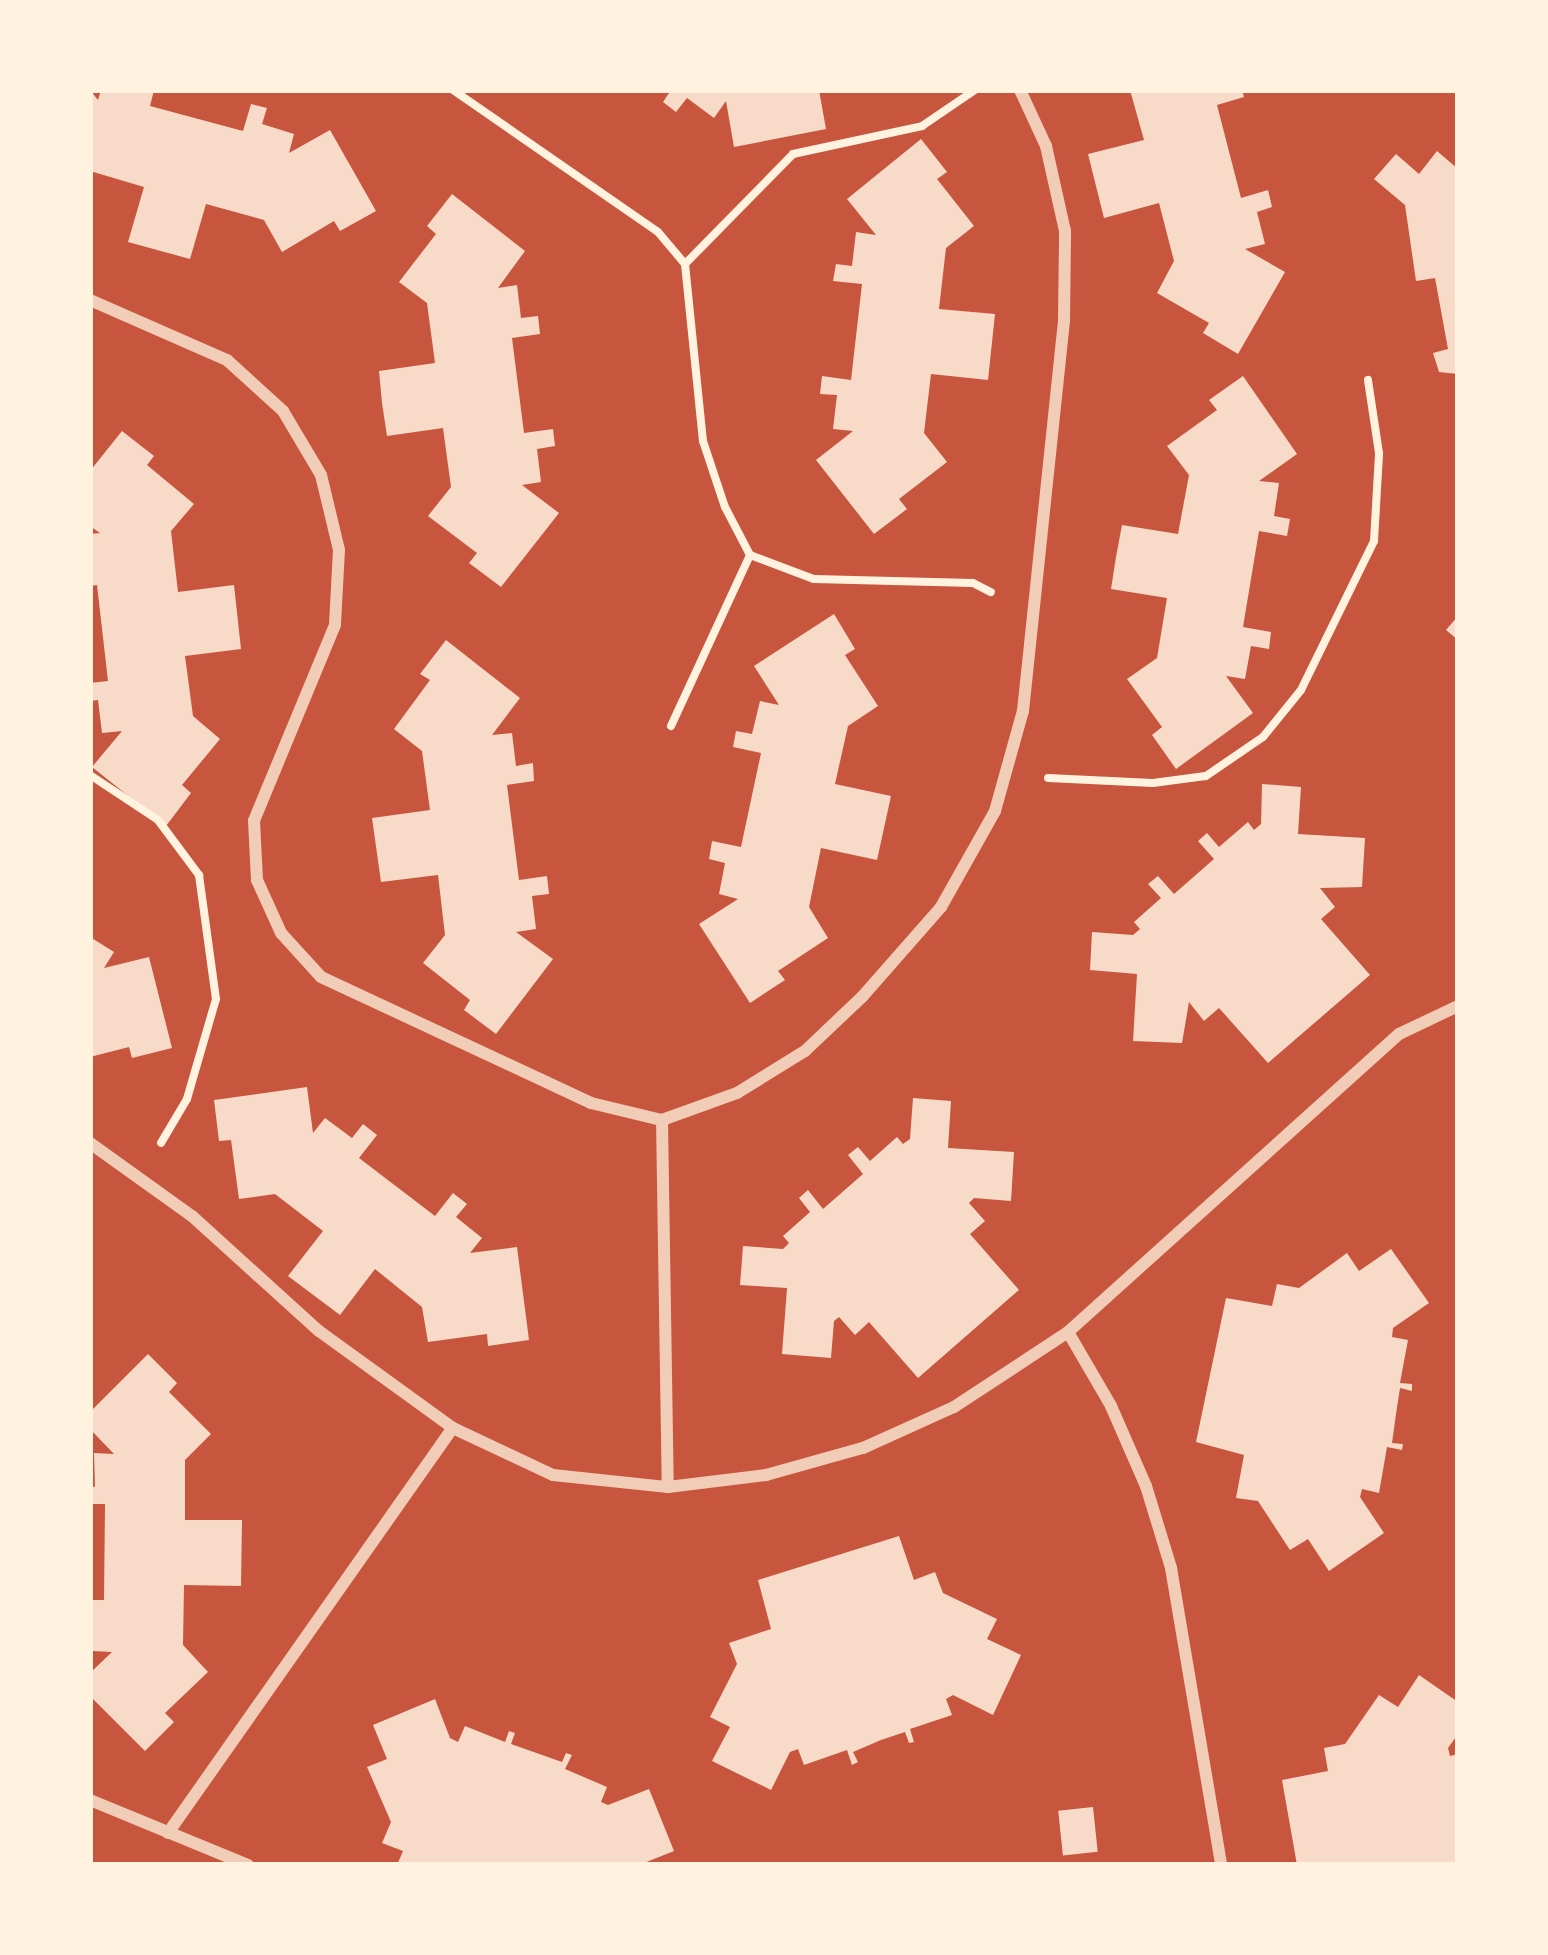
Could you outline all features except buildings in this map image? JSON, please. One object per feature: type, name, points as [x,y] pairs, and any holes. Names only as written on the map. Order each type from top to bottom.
[{"type":"street","points":[[90,300],[227,360],[283,411],[322,476],[339,550],[335,625],[254,821],[257,880],[281,933],[321,977],[591,1102],[662,1120],[737,1093],[805,1051],[862,997],[941,907],[995,811],[1023,712],[1064,319],[1065,231],[1046,146],[1020,90]]},
{"type":"street","points":[[90,1143],[192,1216],[319,1330],[453,1428],[554,1475],[668,1487],[766,1475],[862,1448],[954,1407],[1068,1332],[1399,1034],[1458,1006]]},
{"type":"street","points":[[662,1120],[668,1487]]},
{"type":"street","points":[[1068,1332],[1129,1446],[1171,1568],[1221,1865]]},
{"type":"street","points":[[168,1833],[453,1428]]},
{"type":"street","points":[[90,1800],[248,1865]]},
{"type":"path","points":[[453,90],[658,232],[685,264],[703,441],[725,508],[750,555],[814,579],[973,583],[1035,616]]},
{"type":"path","points":[[685,264],[793,154],[922,126],[975,90]]},
{"type":"path","points":[[1005,776],[1153,783],[1206,776],[1263,736],[1301,690],[1330,640],[1374,541],[1379,453],[1368,380]]},
{"type":"path","points":[[670,726],[750,555]]},
{"type":"path","points":[[90,776],[158,820],[200,875],[216,999],[187,1100],[140,1178]]}]
